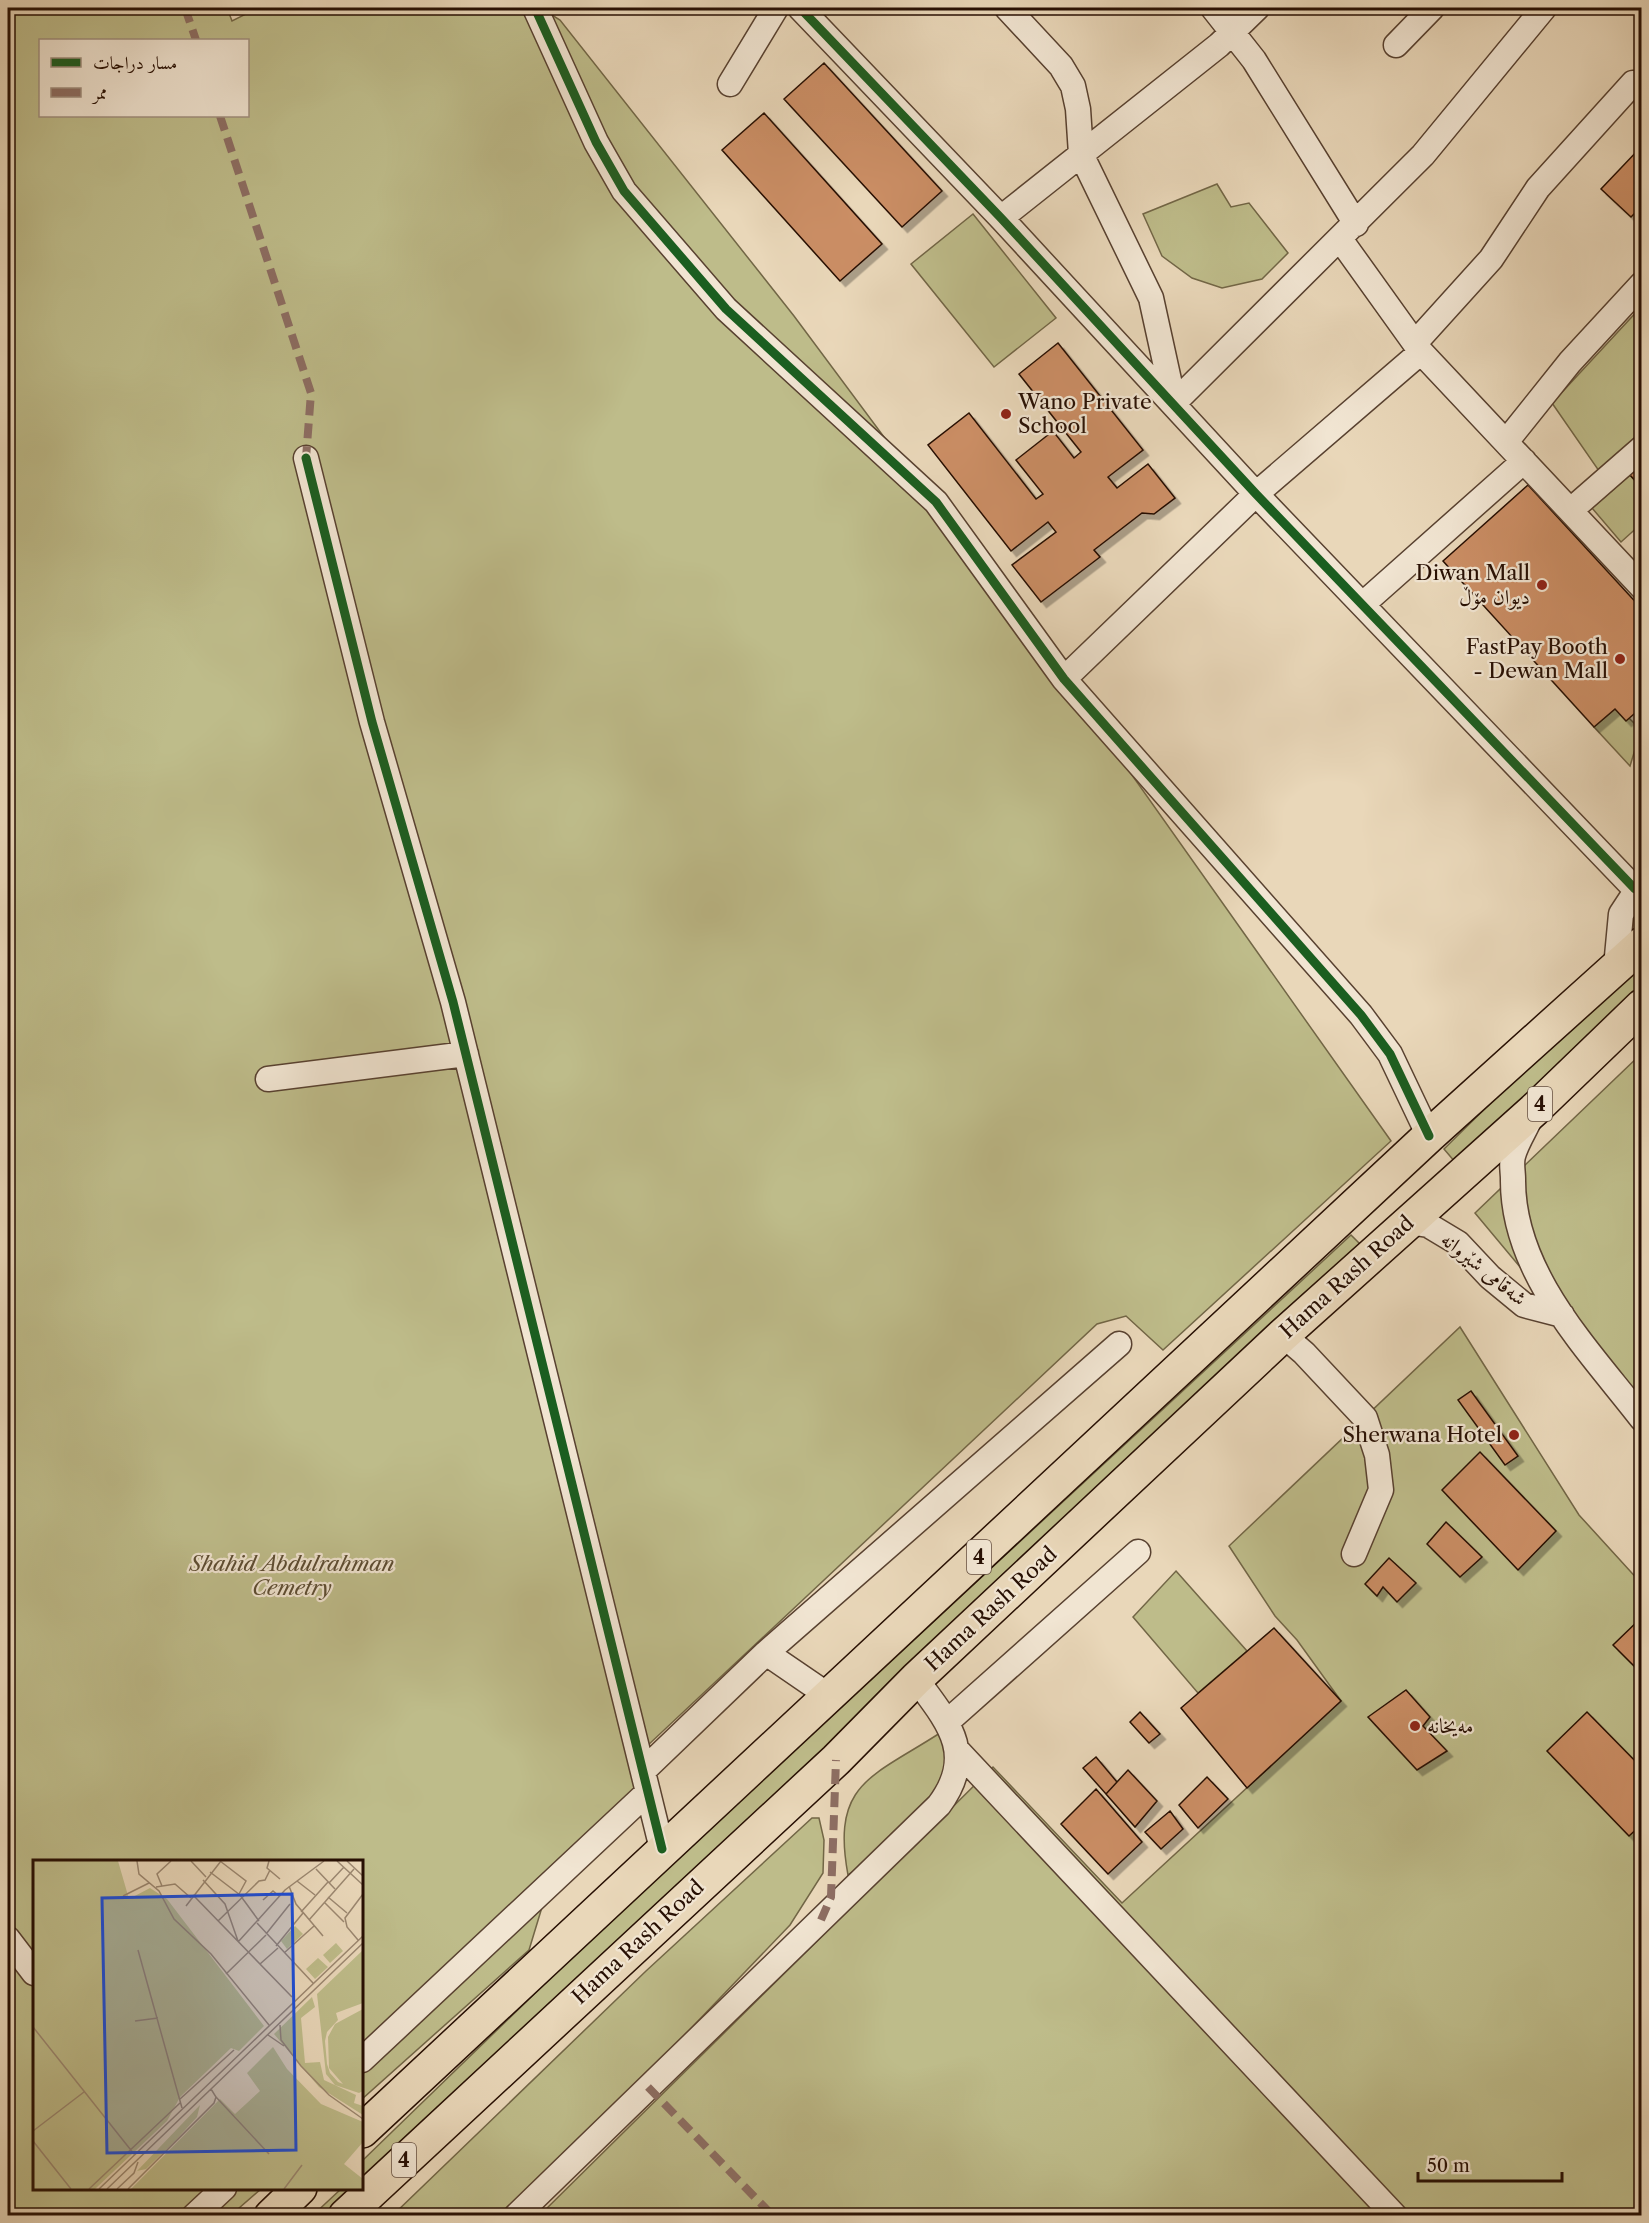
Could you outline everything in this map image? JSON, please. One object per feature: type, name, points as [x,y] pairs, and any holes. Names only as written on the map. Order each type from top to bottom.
[{"type":"highway","name":"4","points":[[363,2130],[1429,1136],[1641,944]]},
{"type":"highway","name":"Hama Rash Road","points":[[345,2216],[836,1760],[916,1679],[1283,1335],[1534,1110],[1641,1006]]},
{"type":"highway","points":[[271,2216],[298,2190]]},
{"type":"street","points":[[535,8],[596,142],[624,191],[726,309],[936,502],[1064,679],[1361,1015],[1390,1054],[1429,1136]]},
{"type":"street","points":[[800,8],[1001,218],[1256,494],[1638,885],[1619,921],[1616,967]]},
{"type":"street","points":[[1007,8],[1068,76],[1077,98],[1081,154],[1151,298],[1174,404]]},
{"type":"street","points":[[1213,8],[1234,32],[1418,348],[1641,587]]},
{"type":"street","points":[[1001,218],[1234,32],[1257,8]]},
{"type":"street","points":[[1396,45],[1432,8]]},
{"type":"street","points":[[1174,404],[1442,134],[1541,9]]},
{"type":"street","points":[[730,84],[770,10]]},
{"type":"street","points":[[1064,679],[1256,494],[1418,348],[1484,267],[1538,188],[1633,83]]},
{"type":"street","points":[[1506,442],[1570,362],[1641,284]]},
{"type":"street","points":[[1571,510],[1641,448]]},
{"type":"street","points":[[306,458],[372,722],[466,1054],[662,1849]]},
{"type":"street","points":[[1363,604],[1524,461]]},
{"type":"street","points":[[268,1079],[466,1054]]},
{"type":"street","name":"شەقامی شێروانە","points":[[1534,1110],[1513,1156],[1512,1197],[1520,1231],[1533,1268],[1562,1315],[1641,1419]]},
{"type":"street","name":"شەقامی شێروانە","points":[[1408,1222],[1428,1225],[1458,1243],[1524,1305],[1562,1315]]},
{"type":"street","points":[[1283,1335],[1304,1353],[1365,1418],[1377,1455],[1381,1490],[1354,1554]]},
{"type":"street","points":[[363,2059],[646,1782],[766,1653],[1119,1344]]},
{"type":"street","points":[[947,1722],[1138,1552]]},
{"type":"street","points":[[766,1653],[829,1696]]},
{"type":"street","points":[[916,1679],[947,1722],[957,1750],[1395,2216]]},
{"type":"street","points":[[516,2216],[939,1805],[954,1780],[957,1750]]},
{"type":"street","points":[[8,1939],[33,1972]]},
{"type":"street","points":[[194,2216],[216,2198]]},
{"type":"green space","name":"Shahid Abdulrahman Cemetry","points":[[8,8],[227,8],[232,21],[258,8],[541,8],[560,20],[794,316],[1064,679],[1391,1141],[1163,1350],[1126,1316],[1097,1324],[647,1746],[639,1794],[553,1871],[529,1950],[363,2098],[363,1860],[33,1860],[33,2190],[260,2190],[231,2215],[8,2216]]},
{"type":"green space","points":[[1217,184],[1231,207],[1249,203],[1288,253],[1262,279],[1222,288],[1192,278],[1162,256],[1143,214]]},
{"type":"green space","points":[[973,214],[1056,318],[994,367],[911,264]]},
{"type":"green space","points":[[1641,307],[1641,434],[1599,471],[1552,403]]},
{"type":"green space","points":[[1630,475],[1641,488],[1641,524],[1621,542],[1592,508]]},
{"type":"green space","points":[[1615,709],[1641,730],[1630,766],[1594,727]]},
{"type":"green space","points":[[1641,960],[1641,988],[1455,1162],[1444,1149],[1573,1022]]},
{"type":"green space","points":[[1641,1054],[1641,1412],[1475,1213]]},
{"type":"green space","points":[[1351,1235],[1363,1247],[363,2182],[363,2160],[596,1934]]},
{"type":"green space","points":[[1460,1327],[1579,1515],[1641,1583],[1641,2215],[539,2216],[993,1767],[1122,1903],[1341,1701],[1297,1640],[1275,1616],[1229,1546]]},
{"type":"green space","points":[[1176,1571],[1247,1651],[1198,1693],[1133,1617]]},
{"type":"green space","points":[[940,1733],[948,1754],[946,1774],[937,1795],[922,1815],[903,1833],[884,1850],[848,1875],[844,1844],[846,1820],[852,1801],[862,1786],[877,1773]]},
{"type":"green space","points":[[812,1818],[819,1818],[824,1840],[823,1873],[790,1925],[652,2069],[502,2215],[392,2216],[646,1971]]},
{"type":"green space","points":[[340,2190],[355,2190],[327,2215],[312,2216]]},
{"type":"building","points":[[824,63],[942,191],[902,227],[784,99]]},
{"type":"building","points":[[764,113],[882,244],[840,281],[722,150]]},
{"type":"building","points":[[1639,149],[1642,152],[1642,206],[1631,217],[1601,189]]},
{"type":"building","points":[[1058,343],[1143,450],[1108,477],[1117,488],[1148,464],[1175,498],[1154,514],[1142,513],[1094,550],[1100,557],[1041,602],[1012,565],[1056,532],[1048,522],[1011,551],[928,445],[969,413],[1036,499],[1043,494],[1016,460],[1053,431],[1074,458],[1081,452],[1019,374]]},
{"type":"building","points":[[1642,465],[1642,488],[1630,475]]},
{"type":"building","name":"Diwan Mall دیوان مۆڵ","points":[[1528,485],[1642,609],[1642,707],[1626,721],[1615,709],[1594,727],[1443,561]]},
{"type":"building","points":[[1471,1391],[1518,1456],[1505,1465],[1458,1400]]},
{"type":"building","points":[[1480,1452],[1556,1531],[1518,1570],[1442,1490]]},
{"type":"building","points":[[1446,1522],[1482,1557],[1460,1577],[1427,1544]]},
{"type":"building","points":[[1389,1558],[1416,1583],[1397,1602],[1383,1587],[1377,1596],[1365,1584]]},
{"type":"building","points":[[1642,1617],[1642,1674],[1613,1645]]},
{"type":"building","points":[[1274,1628],[1341,1701],[1247,1788],[1181,1708]]},
{"type":"building","points":[[1406,1690],[1430,1717],[1423,1726],[1447,1751],[1417,1770],[1368,1717]]},
{"type":"building","points":[[1140,1712],[1160,1734],[1149,1743],[1130,1722]]},
{"type":"building","points":[[1587,1712],[1642,1768],[1642,1824],[1629,1836],[1547,1751]]},
{"type":"building","points":[[1096,1757],[1117,1782],[1106,1794],[1083,1768]]},
{"type":"building","points":[[1128,1770],[1157,1801],[1135,1827],[1106,1794]]},
{"type":"building","points":[[1207,1777],[1228,1799],[1198,1828],[1179,1805]]},
{"type":"building","points":[[1096,1789],[1142,1842],[1108,1874],[1061,1824]]},
{"type":"building","points":[[1170,1811],[1183,1829],[1161,1849],[1145,1832]]},
{"type":"marked path","points":[[185,8],[196,39]]},
{"type":"marked path","points":[[220,117],[311,393],[306,458]]},
{"type":"marked path","points":[[821,1920],[831,1897],[836,1760]]},
{"type":"marked path","points":[[648,2087],[773,2216]]},
{"type":"cycle path","points":[[535,8],[596,142],[624,191],[726,309],[936,502],[1064,679],[1361,1015],[1390,1054],[1429,1136]]},
{"type":"cycle path","points":[[800,8],[1001,218],[1256,494],[1635,889]]},
{"type":"cycle path","points":[[306,458],[372,722],[453,1002],[662,1849]]},
{"type":"place","name":"Wano Private School","points":[[1006,414]]},
{"type":"place","name":"Diwan Mall دیوان مۆڵ","points":[[1542,585]]},
{"type":"place","name":"FastPay Booth - Dewan Mall","points":[[1620,659]]},
{"type":"place","name":"Sherwana Hotel","points":[[1514,1435]]},
{"type":"place","name":"مەیخانە","points":[[1415,1726]]}]
